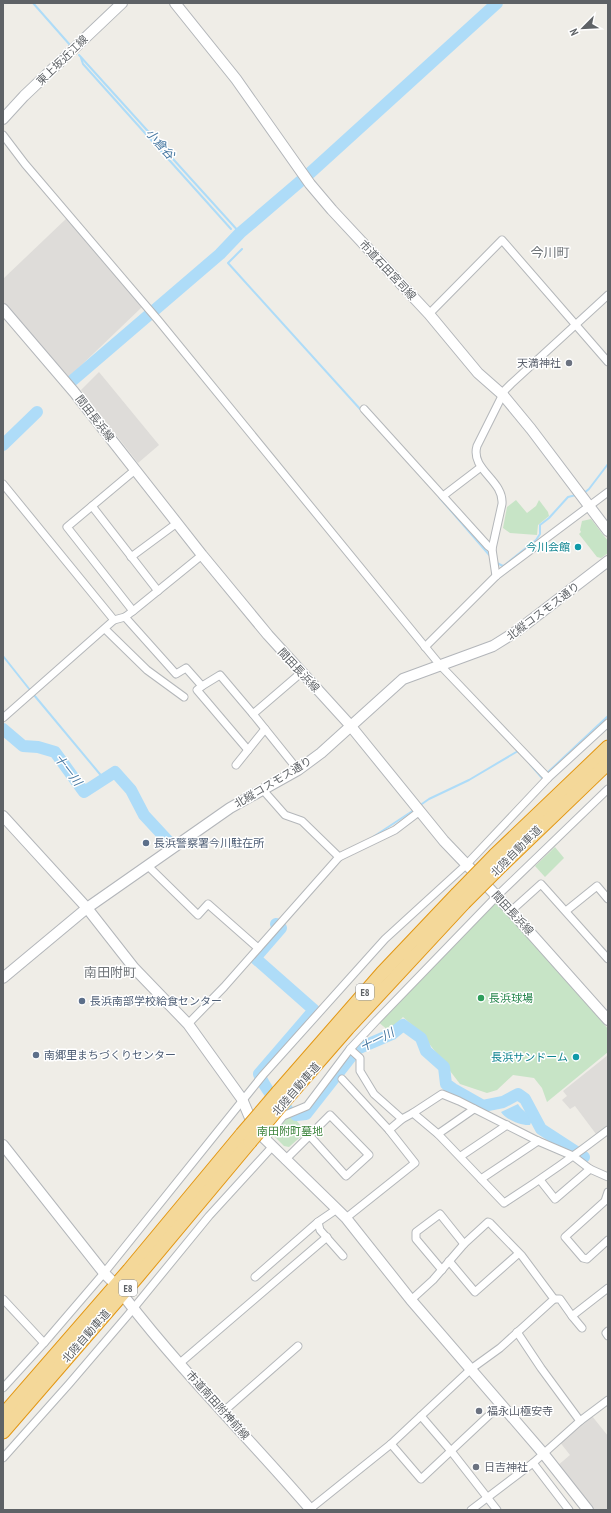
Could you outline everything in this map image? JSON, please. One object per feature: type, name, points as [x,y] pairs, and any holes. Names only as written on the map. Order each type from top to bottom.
[{"type":"highway","name":"北陸自動車道","points":[[3,1415],[282,1096],[353,1023],[461,899],[608,747]]},
{"type":"highway","name":"北陸自動車道","points":[[499,860],[608,763]]},
{"type":"highway","name":"北陸自動車道","points":[[3,1432],[133,1282],[246,1138]]},
{"type":"street","name":"東上坂近江線","points":[[3,118],[24,96],[122,3]]},
{"type":"street","name":"市道石田宮司線","points":[[175,3],[236,79],[308,181],[332,210],[429,314],[478,373],[503,395],[532,429],[608,531]]},
{"type":"street","points":[[3,135],[25,164],[155,317],[440,665],[548,778]]},
{"type":"street","points":[[429,314],[502,240],[608,362]]},
{"type":"street","points":[[496,576],[492,549],[502,498],[499,488],[481,466],[476,457],[477,446],[503,395],[511,384],[608,295]]},
{"type":"street","name":"間田長浜線","points":[[3,309],[74,392],[202,555],[268,635],[350,726],[444,841],[511,911],[608,1020]]},
{"type":"street","points":[[364,410],[492,549]]},
{"type":"street","points":[[443,496],[481,466]]},
{"type":"street","points":[[133,611],[67,527],[135,470]]},
{"type":"street","points":[[3,484],[114,620]]},
{"type":"street","points":[[425,647],[496,576],[608,492]]},
{"type":"street","points":[[92,506],[158,591]]},
{"type":"street","points":[[131,557],[177,523]]},
{"type":"street","points":[[3,718],[114,620],[125,617],[202,555]]},
{"type":"street","name":"北縦コスモス通り","points":[[3,978],[87,908],[230,808],[298,770],[321,753],[403,679],[475,653],[506,638],[608,561]]},
{"type":"street","points":[[125,617],[176,674],[186,668],[202,686]]},
{"type":"street","points":[[105,629],[147,670],[184,697]]},
{"type":"street","points":[[253,714],[302,672]]},
{"type":"street","points":[[248,750],[197,690],[220,675],[298,770]]},
{"type":"street","points":[[3,1388],[107,1276],[242,1100],[385,939],[466,865],[548,778],[608,723]]},
{"type":"street","points":[[236,765],[265,729]]},
{"type":"street","points":[[3,1458],[69,1384],[209,1216],[268,1143],[283,1116],[307,1106],[353,1051],[497,896],[608,789]]},
{"type":"street","points":[[263,790],[285,815],[302,821],[339,857]]},
{"type":"street","points":[[188,1024],[224,987],[339,857],[395,830],[420,811]]},
{"type":"street","points":[[3,816],[87,908],[134,968],[188,1024],[242,1100],[250,1118],[268,1143],[346,1218],[411,1300],[543,1453],[588,1510]]},
{"type":"street","points":[[148,866],[198,915],[208,904],[258,948]]},
{"type":"street","points":[[511,911],[541,884],[608,959]]},
{"type":"street","points":[[566,911],[597,886],[608,899]]},
{"type":"street","points":[[353,1051],[360,1058],[360,1070],[374,1094],[402,1119]]},
{"type":"street","points":[[342,1079],[389,1130],[415,1163],[346,1218]]},
{"type":"street","points":[[389,1130],[402,1119],[442,1094],[538,1141],[573,1156],[590,1169],[608,1177]]},
{"type":"street","points":[[438,1134],[474,1109]]},
{"type":"street","points":[[413,1113],[461,1156],[504,1204],[540,1180],[608,1130]]},
{"type":"street","points":[[285,1160],[309,1135],[330,1115],[369,1155],[346,1176],[309,1135]]},
{"type":"street","points":[[461,1156],[507,1125]]},
{"type":"street","points":[[482,1179],[538,1141]]},
{"type":"street","points":[[3,1144],[107,1276]]},
{"type":"street","points":[[540,1180],[555,1198],[590,1169]]},
{"type":"street","points":[[608,1192],[605,1201],[565,1237],[583,1258],[586,1259],[608,1240]]},
{"type":"street","points":[[255,1277],[318,1222],[337,1209]]},
{"type":"street","points":[[442,1270],[416,1239],[414,1235],[416,1231],[440,1214],[464,1244]]},
{"type":"street","points":[[318,1222],[320,1230],[343,1256]]},
{"type":"street","points":[[411,1300],[433,1280],[464,1244],[485,1223],[489,1222],[518,1254],[522,1256],[554,1298],[560,1299],[582,1328]]},
{"type":"street","points":[[180,1363],[327,1237]]},
{"type":"street","points":[[449,1261],[475,1292],[518,1254]]},
{"type":"street","points":[[572,1316],[608,1288]]},
{"type":"street","points":[[310,1510],[390,1444],[471,1369],[500,1348],[554,1298]]},
{"type":"street","points":[[3,1299],[44,1343]]},
{"type":"street","name":"市道南田附神前線","points":[[126,1299],[150,1330],[224,1411],[310,1510]]},
{"type":"street","points":[[608,1331],[606,1333],[608,1336]]},
{"type":"street","points":[[517,1332],[541,1368],[580,1421]]},
{"type":"street","points":[[224,1411],[298,1346]]},
{"type":"street","points":[[471,1510],[532,1463],[580,1421],[608,1400]]},
{"type":"street","points":[[390,1444],[421,1478],[452,1451],[501,1404]]},
{"type":"street","points":[[421,1416],[452,1451],[497,1510]]},
{"type":"street","points":[[532,1463],[569,1510]]},
{"type":"shaded area","points":[[68,217],[142,307],[69,377],[3,303],[3,279]]},
{"type":"shaded area","points":[[99,372],[159,445],[138,463],[81,390]]},
{"type":"shaded area","points":[[608,1055],[608,1125],[596,1134],[575,1106],[570,1109],[562,1100],[567,1096],[563,1091]]},
{"type":"shaded area","points":[[592,1416],[608,1436],[608,1510],[591,1510],[556,1467],[570,1455],[559,1441]]},
{"type":"green space","points":[[516,500],[527,513],[536,506],[539,500],[548,512],[549,516],[538,525],[537,535],[510,533],[503,528],[507,507]]},
{"type":"green space","points":[[591,519],[608,541],[608,553],[601,558],[597,557],[579,534],[581,532],[582,521]]},
{"type":"green space","points":[[555,847],[564,858],[545,877],[535,866]]},
{"type":"green space","points":[[493,897],[608,1029],[608,1052],[547,1102],[542,1088],[534,1078],[513,1075],[497,1090],[487,1093],[460,1084],[421,1033],[403,1017],[389,1031],[377,1021]]},
{"type":"green space","name":"南田附町墓地","points":[[291,1114],[306,1132],[289,1147],[284,1146],[271,1133]]},
{"type":"water","points":[[518,1104],[531,1118],[532,1120],[530,1125],[514,1122],[501,1112]]},
{"type":"waterway","name":"小倉谷","points":[[33,3],[70,45]]},
{"type":"waterway","points":[[73,380],[220,254],[240,233],[310,173],[497,3]]},
{"type":"waterway","name":"小倉谷","points":[[79,55],[240,233]]},
{"type":"waterway","name":"小倉谷","points":[[81,58],[83,64],[231,229]]},
{"type":"waterway","points":[[242,249],[228,263],[360,409]]},
{"type":"waterway","points":[[3,445],[37,412]]},
{"type":"waterway","points":[[584,493],[589,489],[608,464]]},
{"type":"waterway","points":[[497,563],[503,566],[536,540],[540,534],[540,525],[549,518],[568,497],[576,495]]},
{"type":"waterway","points":[[439,497],[491,557]]},
{"type":"waterway","points":[[3,656],[30,690]]},
{"type":"waterway","points":[[34,695],[104,779]]},
{"type":"waterway","points":[[546,774],[608,716]]},
{"type":"waterway","name":"十一川","points":[[3,729],[23,746],[38,747],[55,752],[84,792],[115,772],[131,790],[144,815],[169,842]]},
{"type":"waterway","points":[[419,806],[429,799],[469,780],[518,751]]},
{"type":"waterway","points":[[530,764],[542,778],[543,777]]},
{"type":"waterway","points":[[373,837],[414,810]]},
{"type":"waterway","name":"十一川","points":[[276,924],[281,928],[255,958],[314,1010],[259,1074],[270,1093],[287,1109]]},
{"type":"waterway","name":"十一川","points":[[296,1115],[306,1114],[357,1049],[392,1034],[403,1025],[421,1038],[426,1051],[444,1067],[446,1084],[483,1106],[503,1102],[518,1094],[525,1099],[541,1129],[584,1157]]},
{"type":"place","name":"天満神社","points":[[569,363]]},
{"type":"place","name":"今川会館","points":[[578,547]]},
{"type":"place","name":"長浜警察署今川駐在所","points":[[146,843]]},
{"type":"place","name":"長浜球場","points":[[481,998]]},
{"type":"place","name":"長浜南部学校給食センター","points":[[82,1001]]},
{"type":"place","name":"南郷里まちづくりセンター","points":[[36,1055]]},
{"type":"place","name":"長浜サンドーム","points":[[576,1057]]},
{"type":"place","name":"福永山極安寺","points":[[479,1411]]},
{"type":"place","name":"日吉神社","points":[[476,1467]]},
{"type":"district","name":"今川町","points":[[550,252]]},
{"type":"district","name":"南田附町","points":[[110,972]]}]
